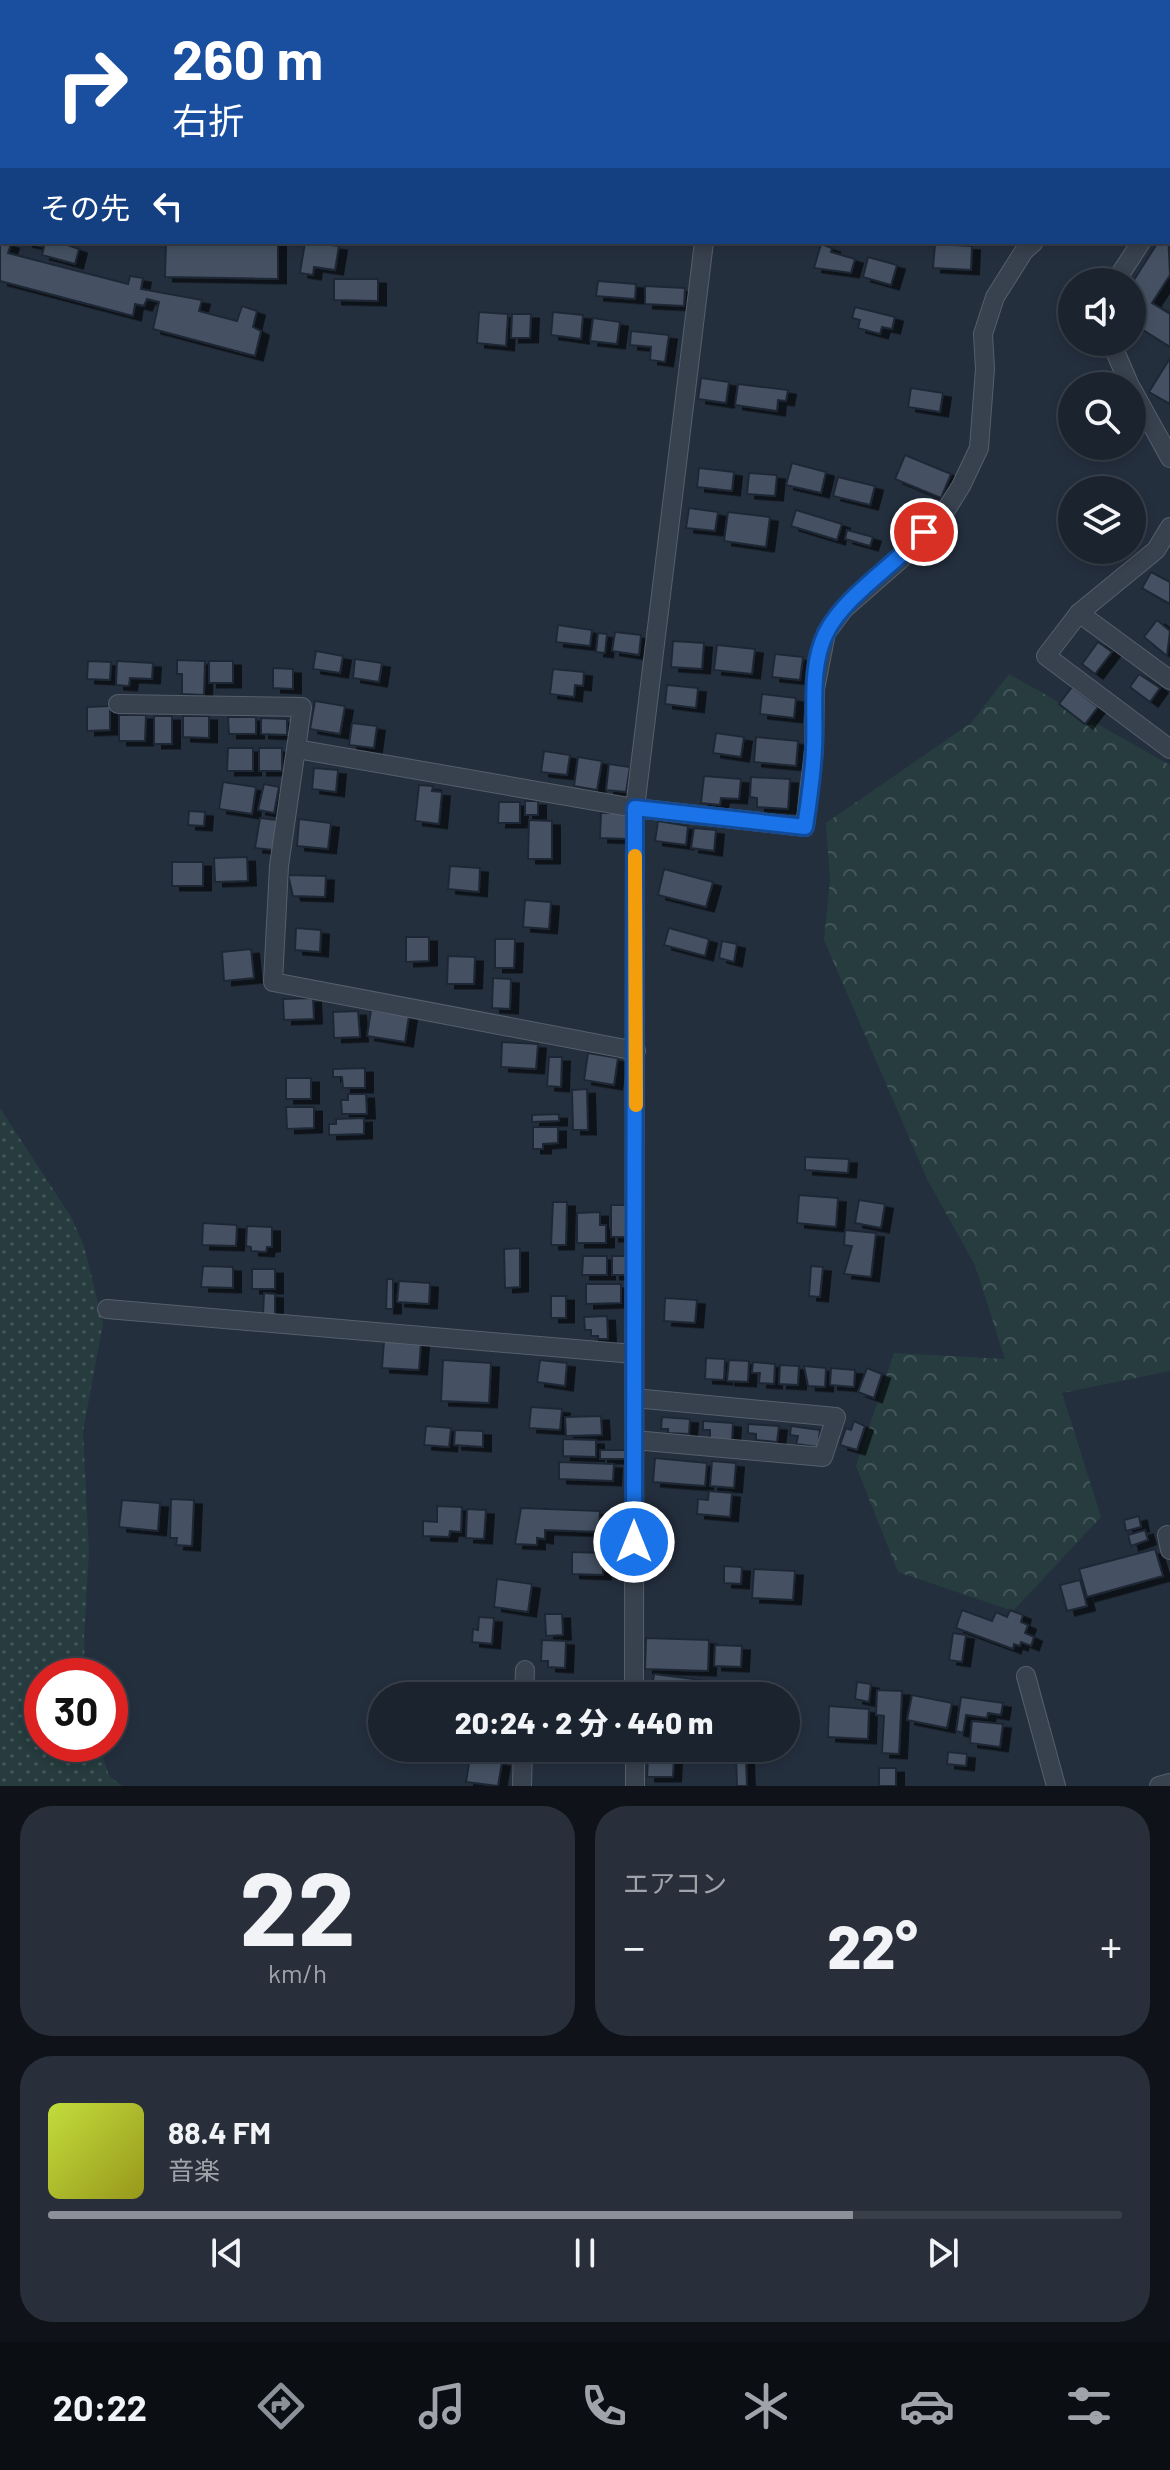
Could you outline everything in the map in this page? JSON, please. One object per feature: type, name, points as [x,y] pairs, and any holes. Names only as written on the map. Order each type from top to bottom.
[{"type":"street","points":[[634,1682],[635,808],[704,244]]},
{"type":"street","points":[[297,749],[635,808],[805,827],[814,750],[815,689],[826,633],[852,601],[901,559],[944,513],[961,486],[979,448],[985,369],[983,334],[995,297],[1032,244]]},
{"type":"street","points":[[1124,268],[1140,244]]},
{"type":"street","points":[[1146,415],[1170,458]]},
{"type":"street","points":[[1170,527],[1156,550],[1079,613],[1046,656],[1170,749]]},
{"type":"street","points":[[1079,613],[1170,680]]},
{"type":"street","points":[[118,704],[302,707],[279,866],[273,982],[636,1051]]},
{"type":"street","points":[[107,1309],[634,1354]]},
{"type":"street","points":[[634,1398],[836,1417],[823,1457],[634,1440]]},
{"type":"street","points":[[525,1670],[525,1682]]},
{"type":"street","points":[[1026,1676],[1056,1786]]},
{"type":"street","points":[[522,1786],[523,1762]]},
{"type":"street","points":[[635,1762],[635,1786]]},
{"type":"street","points":[[1159,1786],[1170,1783]]},
{"type":"green space","points":[[1009,674],[1170,765],[1170,1371],[1062,1393],[1101,1517],[1013,1611],[898,1572],[856,1466],[894,1353],[1005,1359],[975,1265],[928,1181],[824,940],[830,880],[826,823],[971,723]]},
{"type":"green space","points":[[0,1108],[71,1217],[84,1246],[103,1323],[83,1431],[89,1552],[85,1658],[24,1658],[24,1762],[105,1762],[109,1776],[122,1786],[0,1786]]},
{"type":"building","points":[[0,244],[11,244],[8,253],[128,284],[130,276],[143,278],[141,289],[202,300],[199,311],[237,321],[242,306],[257,311],[253,327],[261,331],[255,356],[153,329],[159,302],[147,299],[144,306],[135,304],[133,316],[0,281]]},
{"type":"building","points":[[32,244],[65,244],[79,249],[75,264],[42,255],[44,247]]},
{"type":"building","points":[[166,244],[278,244],[278,279],[165,277]]},
{"type":"building","points":[[305,244],[339,246],[335,270],[314,267],[313,275],[300,273]]},
{"type":"building","points":[[821,244],[832,248],[831,252],[855,259],[851,273],[814,268]]},
{"type":"building","points":[[935,244],[972,246],[971,270],[933,268]]},
{"type":"building","points":[[1157,244],[1169,244],[1170,275],[1152,303],[1170,314],[1170,347],[1146,332],[1146,268],[1142,268]]},
{"type":"building","points":[[868,257],[897,265],[891,285],[863,277]]},
{"type":"building","points":[[334,279],[378,279],[378,301],[334,300]]},
{"type":"building","points":[[598,281],[636,284],[635,299],[596,296]]},
{"type":"building","points":[[645,286],[685,288],[684,306],[645,304]]},
{"type":"building","points":[[855,307],[895,317],[892,329],[882,327],[880,334],[858,328],[860,320],[852,318]]},
{"type":"building","points":[[479,312],[508,314],[506,346],[477,343]]},
{"type":"building","points":[[553,312],[583,315],[581,339],[551,335]]},
{"type":"building","points":[[512,314],[531,314],[530,338],[511,338]]},
{"type":"building","points":[[593,318],[620,322],[617,344],[590,341]]},
{"type":"building","points":[[631,331],[669,335],[665,362],[650,360],[651,347],[630,345]]},
{"type":"building","points":[[1170,358],[1170,404],[1149,392]]},
{"type":"building","points":[[701,378],[729,382],[726,403],[698,399]]},
{"type":"building","points":[[738,384],[788,390],[786,401],[778,400],[777,411],[735,405]]},
{"type":"building","points":[[911,388],[943,393],[940,412],[908,407]]},
{"type":"building","points":[[905,455],[951,474],[941,498],[895,479]]},
{"type":"building","points":[[792,463],[826,472],[821,493],[786,485]]},
{"type":"building","points":[[699,468],[734,472],[732,491],[697,487]]},
{"type":"building","points":[[749,473],[777,475],[775,496],[747,494]]},
{"type":"building","points":[[838,477],[875,486],[870,505],[833,496]]},
{"type":"building","points":[[689,508],[718,512],[715,531],[686,528]]},
{"type":"building","points":[[796,510],[842,524],[837,540],[791,526]]},
{"type":"building","points":[[728,512],[770,517],[766,547],[724,541]]},
{"type":"building","points":[[847,530],[873,537],[870,546],[845,539]]},
{"type":"building","points":[[1151,572],[1170,582],[1170,604],[1142,588]]},
{"type":"building","points":[[1157,620],[1170,631],[1167,656],[1144,637]]},
{"type":"building","points":[[558,625],[592,630],[590,646],[556,642]]},
{"type":"building","points":[[615,632],[641,635],[639,655],[612,651]]},
{"type":"building","points":[[598,633],[607,634],[605,653],[596,652]]},
{"type":"building","points":[[673,641],[704,643],[702,669],[671,667]]},
{"type":"building","points":[[1098,642],[1112,652],[1095,674],[1082,664]]},
{"type":"building","points":[[717,645],[755,649],[752,674],[714,670]]},
{"type":"building","points":[[316,651],[343,656],[340,673],[313,669]]},
{"type":"building","points":[[775,654],[803,657],[800,680],[772,677]]},
{"type":"building","points":[[355,659],[382,663],[379,682],[353,678]]},
{"type":"building","points":[[177,660],[205,661],[204,695],[182,694],[182,674],[177,674]]},
{"type":"building","points":[[88,661],[111,662],[110,680],[87,679]]},
{"type":"building","points":[[117,661],[153,663],[152,679],[130,678],[129,686],[116,685]]},
{"type":"building","points":[[209,661],[233,661],[233,683],[209,683]]},
{"type":"building","points":[[273,668],[293,669],[293,689],[273,688]]},
{"type":"building","points":[[553,669],[584,672],[583,686],[575,685],[574,697],[550,694]]},
{"type":"building","points":[[1139,674],[1160,688],[1150,702],[1130,687]]},
{"type":"building","points":[[667,685],[698,688],[696,708],[665,704]]},
{"type":"building","points":[[1072,687],[1098,707],[1085,724],[1059,704]]},
{"type":"building","points":[[762,694],[796,698],[794,718],[760,714]]},
{"type":"building","points":[[315,701],[345,706],[340,734],[310,729]]},
{"type":"building","points":[[110,706],[110,730],[87,731],[87,707]]},
{"type":"building","points":[[119,715],[146,715],[145,741],[119,741]]},
{"type":"building","points":[[154,716],[172,716],[172,744],[154,744]]},
{"type":"building","points":[[183,716],[209,716],[209,738],[183,737]]},
{"type":"building","points":[[228,717],[256,717],[256,734],[229,734]]},
{"type":"building","points":[[261,718],[287,719],[287,735],[261,734]]},
{"type":"building","points":[[352,723],[377,726],[374,748],[349,745]]},
{"type":"building","points":[[716,733],[744,737],[741,757],[713,753]]},
{"type":"building","points":[[756,737],[798,741],[796,766],[754,762]]},
{"type":"building","points":[[228,748],[253,748],[253,771],[227,771]]},
{"type":"building","points":[[259,748],[282,748],[282,771],[259,771]]},
{"type":"building","points":[[544,751],[570,755],[567,775],[541,772]]},
{"type":"building","points":[[578,757],[602,761],[597,790],[574,786]]},
{"type":"building","points":[[609,764],[630,767],[626,792],[606,790]]},
{"type":"building","points":[[314,768],[338,770],[336,792],[312,789]]},
{"type":"building","points":[[704,776],[741,779],[739,799],[721,798],[720,805],[701,803]]},
{"type":"building","points":[[751,777],[790,779],[788,809],[757,807],[757,798],[750,797]]},
{"type":"building","points":[[223,782],[256,787],[252,814],[219,809]]},
{"type":"building","points":[[264,784],[279,787],[274,813],[258,810]]},
{"type":"building","points":[[419,785],[433,786],[432,791],[442,792],[439,824],[415,821]]},
{"type":"building","points":[[525,801],[538,801],[538,815],[525,815]]},
{"type":"building","points":[[499,802],[520,802],[520,823],[498,823]]},
{"type":"building","points":[[189,811],[205,812],[204,826],[188,825]]},
{"type":"building","points":[[601,813],[627,813],[626,839],[600,838]]},
{"type":"building","points":[[260,818],[277,820],[273,850],[255,848]]},
{"type":"building","points":[[299,819],[331,823],[328,849],[297,846]]},
{"type":"building","points":[[529,820],[552,821],[552,859],[528,859]]},
{"type":"building","points":[[658,821],[688,826],[686,845],[655,841]]},
{"type":"building","points":[[694,828],[716,830],[714,851],[691,848]]},
{"type":"building","points":[[247,857],[248,881],[215,882],[214,858]]},
{"type":"building","points":[[172,862],[203,862],[203,886],[172,886]]},
{"type":"building","points":[[450,866],[480,868],[479,892],[448,889]]},
{"type":"building","points":[[664,869],[713,882],[706,907],[658,895]]},
{"type":"building","points":[[288,875],[326,876],[325,897],[293,896]]},
{"type":"building","points":[[525,900],[551,902],[549,929],[523,927]]},
{"type":"building","points":[[296,928],[321,930],[320,952],[295,950]]},
{"type":"building","points":[[669,928],[709,939],[705,956],[664,945]]},
{"type":"building","points":[[406,937],[429,937],[429,961],[406,962]]},
{"type":"building","points":[[495,939],[515,939],[514,968],[495,968]]},
{"type":"building","points":[[722,941],[737,944],[734,962],[719,958]]},
{"type":"building","points":[[251,949],[254,978],[224,981],[222,952]]},
{"type":"building","points":[[448,956],[475,957],[474,984],[447,984]]},
{"type":"building","points":[[493,978],[511,979],[510,1009],[492,1008]]},
{"type":"building","points":[[313,998],[314,1019],[284,1020],[283,999]]},
{"type":"building","points":[[371,1010],[409,1016],[405,1042],[367,1036]]},
{"type":"building","points":[[358,1011],[360,1037],[334,1038],[333,1012]]},
{"type":"building","points":[[502,1042],[538,1044],[536,1069],[501,1067]]},
{"type":"building","points":[[588,1053],[618,1058],[614,1085],[584,1080]]},
{"type":"building","points":[[549,1057],[562,1057],[561,1087],[547,1086]]},
{"type":"building","points":[[365,1068],[365,1088],[343,1088],[342,1077],[333,1077],[333,1069]]},
{"type":"building","points":[[286,1078],[311,1078],[311,1099],[286,1099]]},
{"type":"building","points":[[587,1089],[588,1130],[573,1130],[572,1090]]},
{"type":"building","points":[[348,1094],[366,1094],[367,1114],[342,1114],[341,1100],[348,1100]]},
{"type":"building","points":[[286,1107],[314,1107],[314,1128],[287,1129]]},
{"type":"building","points":[[559,1114],[559,1121],[532,1122],[532,1115]]},
{"type":"building","points":[[364,1118],[364,1134],[329,1135],[329,1124],[336,1124],[336,1119]]},
{"type":"building","points":[[533,1127],[558,1127],[558,1143],[543,1144],[543,1149],[533,1149]]},
{"type":"building","points":[[805,1157],[849,1159],[848,1173],[805,1170]]},
{"type":"building","points":[[799,1195],[838,1198],[836,1227],[797,1223]]},
{"type":"building","points":[[859,1200],[885,1204],[881,1228],[855,1223]]},
{"type":"building","points":[[553,1202],[567,1202],[566,1245],[551,1245]]},
{"type":"building","points":[[611,1205],[626,1205],[626,1237],[611,1237]]},
{"type":"building","points":[[600,1212],[600,1225],[606,1225],[606,1243],[577,1243],[577,1213]]},
{"type":"building","points":[[203,1223],[237,1225],[236,1246],[202,1245]]},
{"type":"building","points":[[247,1226],[272,1227],[272,1247],[267,1247],[266,1252],[251,1251],[251,1247],[246,1246]]},
{"type":"building","points":[[845,1230],[876,1233],[871,1277],[844,1274],[852,1246],[844,1245]]},
{"type":"building","points":[[520,1248],[520,1287],[505,1288],[504,1249]]},
{"type":"building","points":[[583,1256],[607,1256],[607,1275],[582,1275]]},
{"type":"building","points":[[612,1256],[626,1256],[627,1275],[612,1275]]},
{"type":"building","points":[[203,1266],[233,1267],[233,1288],[201,1287]]},
{"type":"building","points":[[811,1266],[823,1267],[820,1297],[809,1296]]},
{"type":"building","points":[[252,1269],[275,1269],[275,1289],[252,1289]]},
{"type":"building","points":[[387,1279],[393,1279],[393,1309],[386,1309]]},
{"type":"building","points":[[399,1281],[430,1283],[429,1304],[397,1302]]},
{"type":"building","points":[[586,1284],[621,1284],[621,1303],[586,1304]]},
{"type":"building","points":[[264,1293],[275,1294],[275,1315],[263,1315]]},
{"type":"building","points":[[551,1296],[566,1296],[566,1318],[551,1318]]},
{"type":"building","points":[[665,1298],[697,1300],[695,1323],[664,1321]]},
{"type":"building","points":[[607,1316],[608,1339],[598,1339],[598,1336],[591,1336],[591,1330],[585,1330],[584,1317]]},
{"type":"building","points":[[384,1341],[421,1343],[419,1370],[382,1368]]},
{"type":"building","points":[[706,1358],[725,1359],[724,1380],[705,1379]]},
{"type":"building","points":[[443,1360],[491,1363],[489,1403],[441,1401]]},
{"type":"building","points":[[540,1360],[567,1363],[565,1386],[537,1382]]},
{"type":"building","points":[[729,1360],[749,1361],[748,1382],[727,1381]]},
{"type":"building","points":[[753,1362],[775,1364],[774,1384],[759,1383],[760,1373],[752,1373]]},
{"type":"building","points":[[780,1365],[799,1366],[798,1385],[779,1384]]},
{"type":"building","points":[[804,1366],[826,1368],[825,1387],[808,1386]]},
{"type":"building","points":[[831,1368],[855,1370],[854,1387],[830,1385]]},
{"type":"building","points":[[867,1368],[882,1374],[874,1398],[858,1392]]},
{"type":"building","points":[[531,1407],[562,1409],[560,1430],[529,1428]]},
{"type":"building","points":[[601,1416],[602,1435],[566,1436],[565,1417]]},
{"type":"building","points":[[662,1417],[690,1419],[689,1434],[668,1433],[668,1429],[661,1429]]},
{"type":"building","points":[[703,1421],[733,1423],[732,1440],[710,1439],[710,1430],[703,1430]]},
{"type":"building","points":[[854,1421],[865,1426],[857,1450],[840,1445],[846,1428],[851,1430]]},
{"type":"building","points":[[748,1424],[779,1426],[777,1442],[756,1440],[756,1434],[748,1433]]},
{"type":"building","points":[[426,1426],[451,1428],[449,1447],[424,1445]]},
{"type":"building","points":[[791,1426],[820,1430],[818,1447],[796,1444],[798,1436],[790,1435]]},
{"type":"building","points":[[455,1430],[483,1431],[483,1447],[454,1445]]},
{"type":"building","points":[[563,1439],[596,1440],[596,1457],[563,1456]]},
{"type":"building","points":[[600,1450],[627,1450],[627,1459],[600,1459]]},
{"type":"building","points":[[655,1458],[707,1463],[705,1486],[653,1482]]},
{"type":"building","points":[[712,1461],[736,1463],[734,1488],[710,1486]]},
{"type":"building","points":[[559,1462],[614,1464],[613,1481],[559,1479]]},
{"type":"building","points":[[709,1491],[732,1493],[730,1517],[697,1514],[698,1499],[708,1500]]},
{"type":"building","points":[[171,1499],[194,1500],[192,1546],[176,1545],[177,1538],[170,1538]]},
{"type":"building","points":[[122,1500],[160,1503],[158,1531],[119,1527]]},
{"type":"building","points":[[437,1506],[462,1507],[461,1532],[450,1531],[449,1537],[423,1536],[423,1521],[437,1522]]},
{"type":"building","points":[[521,1508],[600,1511],[599,1532],[545,1530],[545,1539],[537,1538],[537,1545],[515,1544]]},
{"type":"building","points":[[467,1509],[486,1510],[484,1539],[466,1538]]},
{"type":"building","points":[[1139,1516],[1141,1527],[1126,1531],[1124,1520]]},
{"type":"building","points":[[1145,1530],[1148,1540],[1131,1546],[1128,1535]]},
{"type":"building","points":[[1155,1549],[1163,1576],[1087,1597],[1079,1569]]},
{"type":"building","points":[[572,1552],[604,1553],[603,1575],[572,1574]]},
{"type":"building","points":[[611,1553],[623,1553],[622,1571],[610,1570]]},
{"type":"building","points":[[724,1566],[742,1567],[741,1584],[724,1583]]},
{"type":"building","points":[[754,1569],[795,1571],[793,1600],[752,1598]]},
{"type":"building","points":[[497,1579],[532,1584],[528,1612],[494,1607]]},
{"type":"building","points":[[1080,1580],[1087,1606],[1067,1611],[1060,1585]]},
{"type":"building","points":[[962,1610],[992,1621],[996,1612],[1007,1617],[1010,1610],[1023,1615],[1021,1622],[1028,1625],[1025,1633],[1034,1637],[1031,1646],[1021,1642],[1020,1646],[1014,1644],[1013,1649],[956,1628]]},
{"type":"building","points":[[545,1614],[562,1614],[563,1635],[546,1636]]},
{"type":"building","points":[[479,1617],[494,1618],[492,1644],[472,1642],[473,1629],[478,1630]]},
{"type":"building","points":[[953,1633],[966,1635],[962,1662],[949,1660]]},
{"type":"building","points":[[646,1638],[709,1640],[708,1671],[645,1669]]},
{"type":"building","points":[[542,1640],[566,1641],[565,1668],[548,1667],[548,1661],[541,1661]]},
{"type":"building","points":[[715,1645],[742,1646],[741,1667],[714,1666]]},
{"type":"building","points":[[654,1674],[701,1680],[701,1682],[653,1682]]},
{"type":"building","points":[[857,1682],[871,1684],[869,1702],[855,1699]]},
{"type":"building","points":[[877,1690],[902,1691],[899,1754],[882,1753],[884,1716],[876,1715]]},
{"type":"building","points":[[912,1695],[952,1703],[947,1728],[907,1720]]},
{"type":"building","points":[[961,1697],[1003,1703],[1001,1715],[988,1713],[987,1718],[966,1715],[963,1733],[956,1731]]},
{"type":"building","points":[[829,1706],[869,1709],[868,1739],[828,1737]]},
{"type":"building","points":[[972,1721],[1003,1724],[1000,1747],[970,1743]]},
{"type":"building","points":[[948,1752],[967,1754],[966,1766],[947,1764]]},
{"type":"building","points":[[469,1762],[502,1762],[498,1786],[466,1782]]},
{"type":"building","points":[[648,1762],[674,1762],[673,1777],[647,1777]]},
{"type":"building","points":[[736,1762],[746,1762],[747,1786],[737,1786]]},
{"type":"building","points":[[879,1768],[896,1768],[896,1786],[879,1786]]},
{"type":"slow traffic","points":[[635,856],[636,1105]]},
{"type":"route","points":[[634,1542],[635,808],[805,827],[814,750],[815,689],[826,633],[844,609],[901,559],[924,532]]}]
